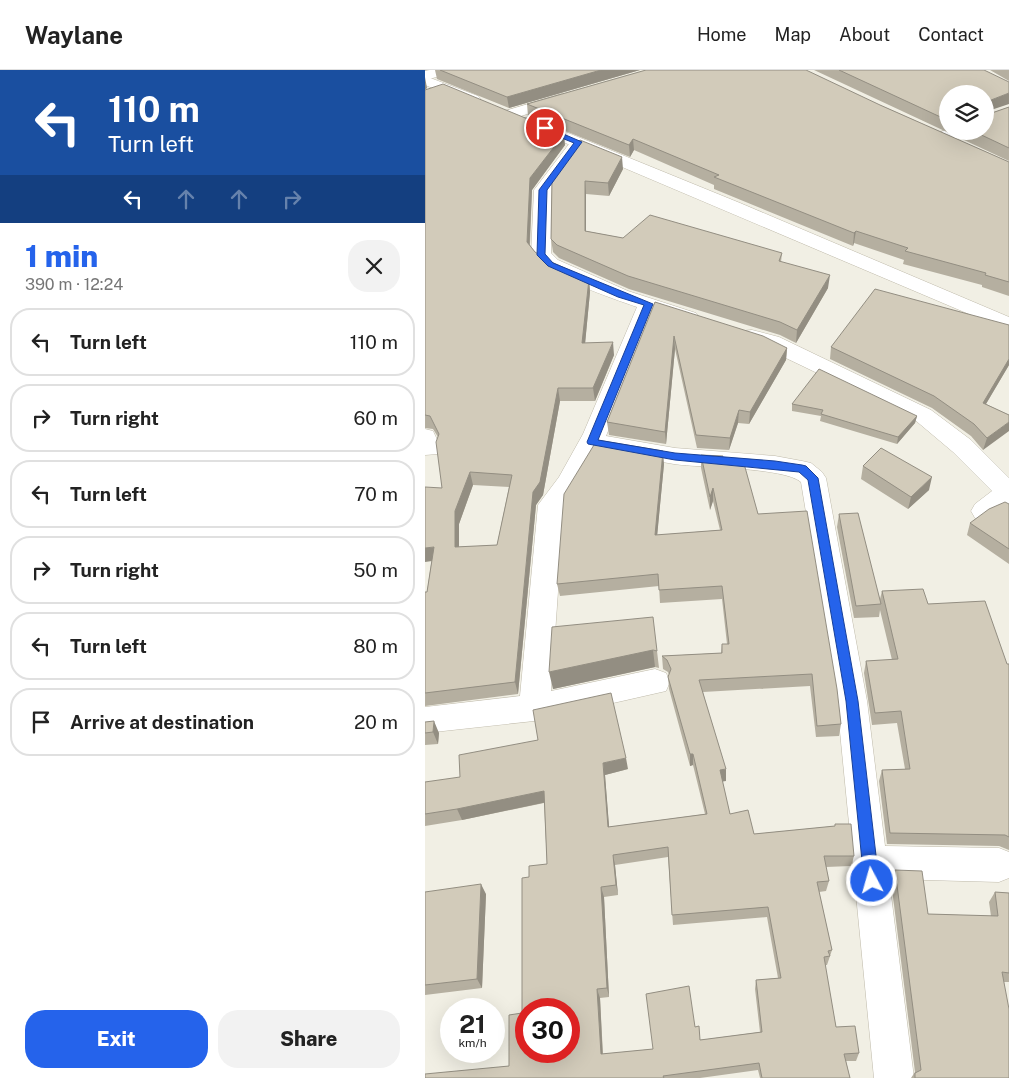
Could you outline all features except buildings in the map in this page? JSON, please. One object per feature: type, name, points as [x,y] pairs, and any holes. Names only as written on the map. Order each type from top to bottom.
[{"type":"street","points":[[425,78],[447,70]]},
{"type":"street","points":[[425,78],[734,207],[1009,325]]},
{"type":"street","points":[[425,96],[446,88]]},
{"type":"street","points":[[511,114],[577,94]]},
{"type":"street","points":[[925,130],[939,137]]},
{"type":"street","points":[[578,142],[543,190],[541,255],[551,264],[621,295],[705,322]]},
{"type":"street","points":[[534,708],[551,505],[569,483],[592,442],[648,304]]},
{"type":"street","points":[[733,330],[771,342],[923,415],[962,446],[1008,490],[985,511]]},
{"type":"street","points":[[592,442],[675,456],[775,464],[802,469],[813,478],[852,701],[893,1078]]},
{"type":"street","points":[[425,720],[534,708],[655,682]]},
{"type":"street","points":[[870,862],[999,865]]},
{"type":"route","points":[[545,128],[578,142],[543,190],[541,255],[551,264],[621,295],[648,304],[592,442],[675,456],[775,464],[802,469],[813,478],[852,701],[872,881]]}]
